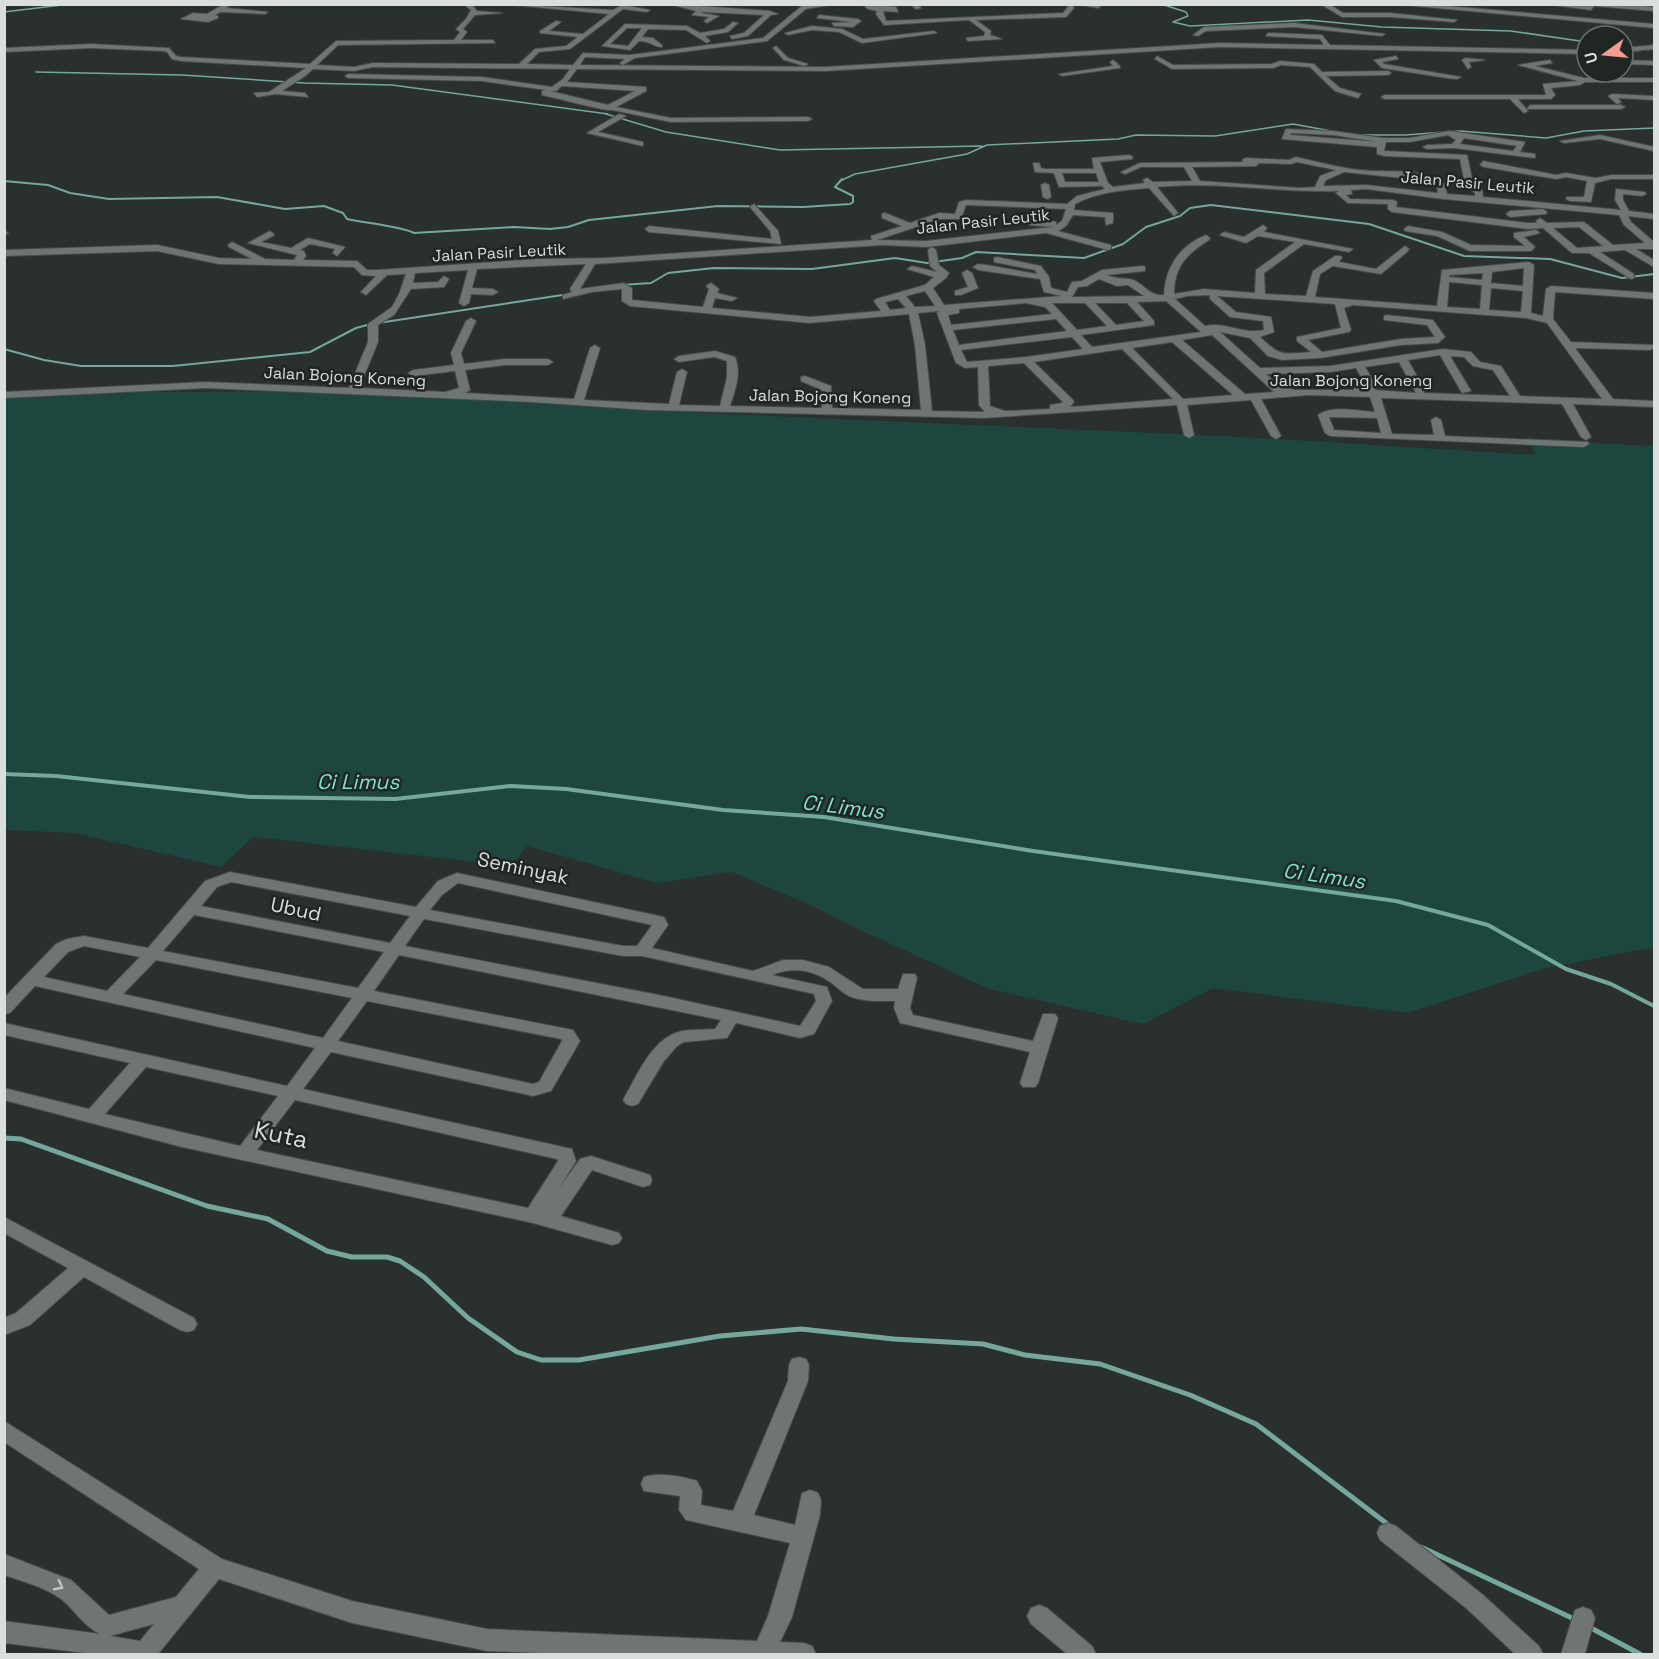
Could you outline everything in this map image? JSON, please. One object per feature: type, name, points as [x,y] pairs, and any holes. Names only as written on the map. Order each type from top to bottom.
[{"type":"street","points":[[460,4],[474,9],[474,14]]},
{"type":"street","points":[[469,6],[480,4]]},
{"type":"street","points":[[506,4],[541,11],[578,10],[614,15]]},
{"type":"street","points":[[672,4],[702,10],[746,11],[754,4]]},
{"type":"street","points":[[728,4],[726,9],[768,14]]},
{"type":"street","points":[[777,4],[744,36],[583,55],[576,68],[556,87],[545,93],[671,120],[808,119]]},
{"type":"street","points":[[607,42],[607,46],[640,55],[715,46],[746,46],[767,39],[804,8],[832,4]]},
{"type":"street","points":[[865,4],[870,8],[880,10],[895,9]]},
{"type":"street","points":[[880,10],[884,23],[974,15],[1066,15],[1067,10],[1071,8],[1069,4]]},
{"type":"street","points":[[1078,4],[1098,6]]},
{"type":"street","points":[[1548,4],[1654,9]]},
{"type":"street","points":[[1325,5],[1342,15],[1451,5],[1654,26]]},
{"type":"street","points":[[265,12],[249,8],[230,17],[217,12],[187,16],[217,12],[249,8],[273,6]]},
{"type":"street","points":[[1592,6],[1644,12]]},
{"type":"street","points":[[520,67],[537,50],[566,48],[587,37],[623,7],[647,9]]},
{"type":"street","points":[[1394,9],[1486,18],[1494,21],[1507,21],[1514,10]]},
{"type":"street","points":[[1394,9],[1432,21],[1462,21]]},
{"type":"street","points":[[1384,24],[1394,9]]},
{"type":"street","points":[[687,20],[702,10]]},
{"type":"street","points":[[812,25],[825,12],[835,12]]},
{"type":"street","points":[[456,42],[464,32],[459,29],[474,14],[499,13]]},
{"type":"street","points":[[598,42],[607,42],[623,26],[716,16],[796,15]]},
{"type":"street","points":[[934,16],[955,15],[958,18]]},
{"type":"street","points":[[974,15],[989,32],[985,34],[989,38]]},
{"type":"street","points":[[706,21],[716,16]]},
{"type":"street","points":[[788,33],[812,25],[852,25],[858,21],[819,17]]},
{"type":"street","points":[[628,18],[647,23]]},
{"type":"street","points":[[687,20],[757,25]]},
{"type":"street","points":[[687,20],[699,35],[715,46]]},
{"type":"street","points":[[789,20],[833,30],[856,42],[934,33],[928,27]]},
{"type":"street","points":[[706,21],[720,33]]},
{"type":"street","points":[[558,22],[539,32],[587,37]]},
{"type":"street","points":[[610,76],[620,69],[635,39],[647,23]]},
{"type":"street","points":[[699,35],[720,33],[735,23]]},
{"type":"street","points":[[1196,35],[1204,29],[1313,24],[1382,34]]},
{"type":"street","points":[[1365,26],[1381,29],[1385,49],[1391,58]]},
{"type":"street","points":[[894,30],[937,27]]},
{"type":"street","points":[[1254,27],[1292,35],[1302,49],[1304,68]]},
{"type":"street","points":[[905,29],[913,35]]},
{"type":"street","points":[[867,31],[879,39]]},
{"type":"street","points":[[640,33],[673,35]]},
{"type":"street","points":[[1644,33],[1654,34]]},
{"type":"street","points":[[1268,35],[1323,38],[1328,48]]},
{"type":"street","points":[[635,39],[653,40],[660,46]]},
{"type":"street","points":[[968,39],[999,39]]},
{"type":"street","points":[[274,92],[314,67],[336,44],[493,42]]},
{"type":"street","points":[[1424,50],[1421,43],[1476,45]]},
{"type":"street","points":[[539,44],[571,45]]},
{"type":"street","points":[[1062,74],[1118,67],[1109,56],[1106,44]]},
{"type":"street","points":[[1449,44],[1454,51]]},
{"type":"street","points":[[4,50],[91,46],[162,49],[169,50],[174,58],[181,59],[356,69],[373,65],[620,69],[825,69],[844,73],[939,56],[1000,61],[1085,53]]},
{"type":"street","points":[[1195,46],[1203,53]]},
{"type":"street","points":[[1073,51],[1109,56],[1134,51],[1195,46],[1575,54]]},
{"type":"street","points":[[1635,49],[1654,47]]},
{"type":"street","points":[[776,48],[786,59],[821,66],[825,69]]},
{"type":"street","points":[[1179,48],[1192,58],[1176,60],[1185,67]]},
{"type":"street","points":[[1289,51],[1302,49]]},
{"type":"street","points":[[961,50],[966,59]]},
{"type":"street","points":[[1134,51],[1142,58]]},
{"type":"street","points":[[1061,55],[1097,70],[1109,80]]},
{"type":"street","points":[[1575,57],[1561,61],[1521,65],[1575,77]]},
{"type":"street","points":[[1156,58],[1168,66],[1273,66],[1280,63],[1304,68],[1388,73]]},
{"type":"street","points":[[1401,59],[1377,60],[1380,66],[1454,75]]},
{"type":"street","points":[[742,70],[743,60]]},
{"type":"street","points":[[1468,68],[1465,60],[1496,60]]},
{"type":"street","points":[[1516,60],[1550,62]]},
{"type":"street","points":[[912,62],[920,70]]},
{"type":"street","points":[[1635,62],[1654,63]]},
{"type":"street","points":[[467,79],[480,66]]},
{"type":"street","points":[[1318,69],[1344,94],[1358,96]]},
{"type":"street","points":[[767,80],[768,70]]},
{"type":"street","points":[[303,75],[467,79],[556,87],[643,89],[605,107]]},
{"type":"street","points":[[470,88],[482,80]]},
{"type":"street","points":[[1610,89],[1654,88],[1651,80],[1635,80]]},
{"type":"street","points":[[1535,86],[1575,83]]},
{"type":"street","points":[[1385,97],[1548,97],[1551,95],[1546,86]]},
{"type":"street","points":[[556,87],[574,91]]},
{"type":"street","points":[[1447,87],[1452,97]]},
{"type":"street","points":[[1587,89],[1598,89]]},
{"type":"street","points":[[258,95],[274,92],[305,95]]},
{"type":"street","points":[[1512,97],[1523,109],[1621,107],[1612,96],[1654,98]]},
{"type":"street","points":[[605,107],[619,117],[591,133],[640,144]]},
{"type":"street","points":[[1515,152],[1456,140],[1448,133],[1383,144],[1333,133],[1289,131],[1284,137],[1413,148],[1456,140],[1522,144],[1515,152],[1508,159],[1532,160]]},
{"type":"street","points":[[1564,141],[1600,137],[1654,149]]},
{"type":"street","points":[[1644,140],[1654,140]]},
{"type":"street","points":[[1383,144],[1380,152],[1384,154],[1437,156],[1476,164]]},
{"type":"street","points":[[1108,187],[1098,171],[1096,159],[1129,157]]},
{"type":"street","points":[[1247,159],[1291,162],[1296,159],[1318,159],[1336,172],[1348,176],[1344,180],[1363,181],[1367,177],[1405,178],[1383,199],[1375,196],[1362,196],[1361,193],[1348,190],[1340,193],[1348,201],[1393,202],[1393,204],[1407,205],[1412,198],[1440,200],[1441,196],[1441,185],[1435,176],[1336,172]]},
{"type":"street","points":[[1464,160],[1469,184],[1479,192],[1479,200]]},
{"type":"street","points":[[1409,175],[1416,163]]},
{"type":"street","points":[[1486,163],[1484,165],[1559,178],[1570,176],[1596,180],[1640,190],[1654,187]]},
{"type":"street","points":[[1125,172],[1140,165],[1266,164]]},
{"type":"street","points":[[1036,165],[1038,170],[1098,171]]},
{"type":"street","points":[[1187,165],[1197,183]]},
{"type":"street","points":[[1566,165],[1570,176]]},
{"type":"street","points":[[1376,174],[1374,166],[1390,168]]},
{"type":"street","points":[[1057,171],[1062,185],[1108,187]]},
{"type":"street","points":[[1152,172],[1147,181],[1174,213]]},
{"type":"street","points":[[1319,187],[1330,185],[1336,172]]},
{"type":"street","points":[[1565,207],[1569,199],[1588,200],[1589,184],[1596,180],[1618,176],[1654,177]]},
{"type":"street","name":"Jalan Pasir Leutik","points":[[338,264],[356,260],[365,273],[384,273],[539,262],[592,262],[887,242],[926,244],[1049,231],[1065,225],[1073,201],[1108,187],[1150,184],[1197,183],[1348,190],[1366,187],[1625,214],[1653,209]]},
{"type":"street","points":[[1045,185],[1047,196]]},
{"type":"street","points":[[1621,187],[1618,200],[1627,223],[1654,246]]},
{"type":"street","points":[[1640,190],[1653,209]]},
{"type":"street","points":[[1012,194],[1080,198]]},
{"type":"street","points":[[858,244],[939,216],[958,217],[962,204],[966,202],[1110,215],[1109,224]]},
{"type":"street","points":[[1522,225],[1505,210],[1526,208],[1526,203]]},
{"type":"street","points":[[1393,204],[1392,209],[1522,225],[1581,224],[1612,249]]},
{"type":"street","points":[[1553,206],[1552,215],[1560,224]]},
{"type":"street","points":[[754,207],[774,231],[777,242]]},
{"type":"street","points":[[902,212],[902,214],[924,222]]},
{"type":"street","points":[[1512,216],[1543,212]]},
{"type":"street","points":[[885,216],[911,226]]},
{"type":"street","points":[[1512,216],[1536,217],[1574,251],[1654,246]]},
{"type":"street","points":[[1029,222],[1065,225]]},
{"type":"street","points":[[649,229],[777,242],[791,249]]},
{"type":"street","points":[[1408,229],[1439,234],[1473,249],[1528,249],[1531,247],[1518,234],[1554,233]]},
{"type":"street","points":[[1224,235],[1246,240],[1260,230],[1303,241],[1351,247],[1314,276],[1310,299]]},
{"type":"street","points":[[1049,231],[1108,246]]},
{"type":"street","points":[[1036,233],[1058,244]]},
{"type":"street","points":[[1637,233],[1654,234]]},
{"type":"street","points":[[270,234],[252,243],[302,255],[296,264]]},
{"type":"street","points":[[1170,299],[1174,263],[1180,255],[1206,238]]},
{"type":"street","points":[[928,287],[931,296],[941,310],[962,364],[1031,362],[1126,348],[1213,331],[1253,336],[1269,332],[1268,319],[1261,298],[1259,272],[1270,262],[1303,241]]},
{"type":"street","points":[[292,252],[308,242],[341,247],[337,253]]},
{"type":"street","points":[[232,245],[259,257],[259,262]]},
{"type":"street","points":[[674,247],[703,248],[713,254]]},
{"type":"street","points":[[1628,248],[1654,264]]},
{"type":"street","points":[[75,262],[84,249]]},
{"type":"street","points":[[4,253],[84,249],[165,249],[208,260],[338,264],[341,254],[327,253]]},
{"type":"street","points":[[1332,263],[1375,272],[1405,249]]},
{"type":"street","points":[[932,250],[935,266],[942,271],[943,276]]},
{"type":"street","points":[[1591,250],[1631,276]]},
{"type":"street","points":[[997,260],[1038,268],[1044,277],[1047,290],[1068,295],[1130,300],[1170,299],[1186,293],[1204,292],[1261,298],[1442,308],[1548,319]]},
{"type":"street","points":[[577,292],[579,278],[592,262]]},
{"type":"street","points":[[1442,308],[1444,272],[1529,265],[1526,315]]},
{"type":"street","points":[[978,267],[1000,269],[1024,276],[1044,277]]},
{"type":"street","points":[[464,303],[473,268]]},
{"type":"street","points":[[912,269],[943,276]]},
{"type":"street","points":[[1068,295],[1075,284],[1084,284],[1098,275],[1142,269]]},
{"type":"street","points":[[1484,312],[1488,270]]},
{"type":"street","points":[[353,391],[373,342],[373,324],[390,313],[408,286],[411,272]]},
{"type":"street","points":[[366,292],[384,273]]},
{"type":"street","points":[[967,273],[972,288]]},
{"type":"street","points":[[1098,275],[1117,283],[1130,282],[1152,298]]},
{"type":"street","points":[[887,313],[879,301],[928,287],[943,276]]},
{"type":"street","points":[[408,286],[441,285],[444,279]]},
{"type":"street","points":[[1445,279],[1527,289]]},
{"type":"street","points":[[1647,284],[1641,293],[1651,296]]},
{"type":"street","points":[[566,297],[577,292],[603,287],[624,286],[627,288],[627,301],[630,303],[810,320],[1048,301],[1084,287]]},
{"type":"street","points":[[958,292],[972,288],[982,292],[987,304]]},
{"type":"street","points":[[1611,404],[1548,319],[1551,289],[1651,296]]},
{"type":"street","points":[[466,291],[493,292]]},
{"type":"street","points":[[706,311],[711,291],[732,298]]},
{"type":"street","points":[[1021,292],[1048,301],[1090,351]]},
{"type":"street","points":[[900,295],[913,311],[920,345],[927,413]]},
{"type":"street","points":[[1213,297],[1218,305],[1233,315],[1268,319]]},
{"type":"street","points":[[1170,299],[1200,324],[1213,331],[1278,390],[1371,389],[1361,369]]},
{"type":"street","points":[[955,348],[1041,339],[1151,323],[1130,300]]},
{"type":"street","points":[[941,310],[987,304],[1048,301]]},
{"type":"street","points":[[1090,303],[1114,328]]},
{"type":"street","points":[[1253,336],[1278,357],[1320,355],[1394,330],[1381,308],[1338,306],[1347,330],[1300,339],[1320,355]]},
{"type":"street","points":[[948,328],[1059,316]]},
{"type":"street","points":[[400,394],[410,391],[447,393],[465,390],[456,353],[471,321]]},
{"type":"street","points":[[1172,338],[1244,397],[1276,436]]},
{"type":"street","points":[[1567,345],[1650,347]]},
{"type":"street","points":[[578,402],[595,348]]},
{"type":"street","points":[[1031,362],[1090,351],[1126,348],[1180,401],[1189,435]]},
{"type":"street","points":[[1259,371],[1361,369],[1402,358],[1443,352],[1467,354],[1477,364],[1497,368],[1515,396]]},
{"type":"street","points":[[1443,352],[1466,391]]},
{"type":"street","points":[[679,359],[715,354],[731,359],[733,362],[731,386],[724,409]]},
{"type":"street","points":[[1402,358],[1420,392]]},
{"type":"street","points":[[413,373],[505,362],[548,362]]},
{"type":"street","points":[[983,364],[983,400],[986,410],[1025,410],[1069,404],[1031,362]]},
{"type":"street","points":[[1508,370],[1527,401]]},
{"type":"street","points":[[673,408],[682,372]]},
{"type":"street","points":[[806,379],[827,388],[828,410]]},
{"type":"street","name":"Jalan Bojong Koneng","points":[[4,395],[206,385],[673,408],[1016,415],[1310,392],[1654,404]]},
{"type":"street","points":[[1374,393],[1388,437]]},
{"type":"street","points":[[1382,416],[1329,413],[1323,416],[1330,433],[1440,440],[1585,441],[1566,402]]},
{"type":"street","points":[[1436,420],[1440,440]]},
{"type":"street","name":"Ubud","points":[[189,909],[211,884],[222,878],[241,878],[422,912]]},
{"type":"street","name":"Seminyak","points":[[244,1153],[446,881],[457,878],[654,919],[660,925],[642,951]]},
{"type":"street","points":[[112,996],[152,954],[189,909]]},
{"type":"street","name":"Ubud","points":[[189,909],[394,950]]},
{"type":"street","points":[[394,950],[804,1032],[813,1023],[824,1001],[821,991],[810,988],[642,951],[623,951],[422,912]]},
{"type":"street","points":[[4,1009],[62,948],[73,943],[84,942],[567,1034],[571,1041],[545,1087],[533,1090],[32,980]]},
{"type":"street","points":[[755,977],[769,967],[788,963],[832,975],[853,991],[864,995],[898,995],[907,985],[902,1008],[906,1019],[1041,1047]]},
{"type":"street","points":[[632,1100],[650,1068],[670,1044],[679,1038],[710,1038],[721,1034],[731,1017]]},
{"type":"street","points":[[1029,1083],[1049,1018]]},
{"type":"street","name":"Kuta","points":[[4,1029],[290,1094]]},
{"type":"street","points":[[94,1115],[142,1060]]},
{"type":"street","name":"Kuta","points":[[4,1094],[94,1115],[182,1140],[540,1218],[612,1238]]},
{"type":"street","points":[[290,1094],[565,1154],[567,1161],[540,1218]]},
{"type":"street","points":[[540,1218],[587,1164],[591,1163],[643,1180]]},
{"type":"street","points":[[4,1224],[186,1324]]},
{"type":"street","points":[[4,1327],[23,1319],[82,1267]]},
{"type":"street","points":[[740,1522],[798,1381],[799,1365]]},
{"type":"street","points":[[4,1430],[215,1568],[352,1612],[487,1640],[804,1654]]},
{"type":"street","points":[[652,1484],[689,1488],[691,1491],[690,1510],[694,1513],[803,1537]]},
{"type":"street","points":[[764,1652],[780,1617],[809,1515],[810,1500]]},
{"type":"street","points":[[1388,1533],[1474,1601],[1531,1654]]},
{"type":"street","points":[[4,1564],[54,1582],[69,1591],[99,1623],[107,1626],[117,1626],[182,1606]]},
{"type":"street","points":[[4,1632],[66,1639],[144,1654],[215,1568]]},
{"type":"street","points":[[1039,1616],[1084,1654]]},
{"type":"street","points":[[1573,1654],[1583,1618]]},
{"type":"green space","points":[[321,391],[598,408],[1263,438],[1534,455],[1532,440],[1654,446],[1654,947],[1546,968],[1407,1013],[1213,988],[1143,1024],[989,989],[815,907],[732,872],[657,883],[527,846],[512,866],[253,837],[221,867],[75,833],[5,830],[5,393]]},
{"type":"waterway","points":[[4,12],[70,4]]},
{"type":"waterway","points":[[1161,4],[1186,12],[1188,16],[1173,22],[1190,26],[1308,20],[1382,27],[1511,31],[1575,40]]},
{"type":"waterway","points":[[1636,51],[1654,49]]},
{"type":"waterway","points":[[36,72],[182,75],[304,83],[392,85],[608,114],[606,114],[666,132],[780,150],[982,146]]},
{"type":"waterway","points":[[840,181],[855,174],[967,154],[987,145],[1118,139],[1136,135],[1215,136],[1293,124],[1337,132]]},
{"type":"waterway","points":[[1359,135],[1405,135],[1460,131],[1546,138],[1584,131],[1654,128]]},
{"type":"waterway","points":[[4,181],[48,185],[70,193],[109,199],[217,197],[285,209],[324,206],[343,213],[347,219],[414,233],[514,227],[550,229],[568,227],[589,220],[718,206],[803,207],[850,204],[853,202],[853,196],[835,187],[840,181]]},
{"type":"waterway","points":[[606,286],[651,283],[668,273],[714,268],[812,269],[895,258],[927,263],[962,258],[976,252],[1084,258],[1123,244],[1146,227],[1180,216],[1190,208],[1211,205],[1369,224],[1464,256],[1550,259],[1622,278],[1654,274]]},
{"type":"waterway","points":[[378,323],[569,294]]},
{"type":"waterway","points":[[4,349],[44,360],[81,366],[173,366],[310,352],[356,328],[371,324]]},
{"type":"waterway","name":"Ci Limus","points":[[4,774],[56,776],[250,797],[395,799],[511,786],[566,789],[723,810],[824,817],[1033,851],[1396,901],[1488,925],[1566,969],[1611,984],[1654,1006]]},
{"type":"waterway","points":[[4,1138],[21,1139],[207,1206],[268,1219],[327,1251],[352,1257],[387,1257],[400,1261],[424,1277],[468,1318],[517,1352],[541,1360],[579,1360],[720,1336],[801,1329],[894,1339],[983,1344],[1025,1355],[1100,1364],[1190,1395],[1256,1424],[1390,1526]]},
{"type":"waterway","points":[[1421,1547],[1574,1619]]},
{"type":"waterway","points":[[1589,1627],[1640,1654]]}]
